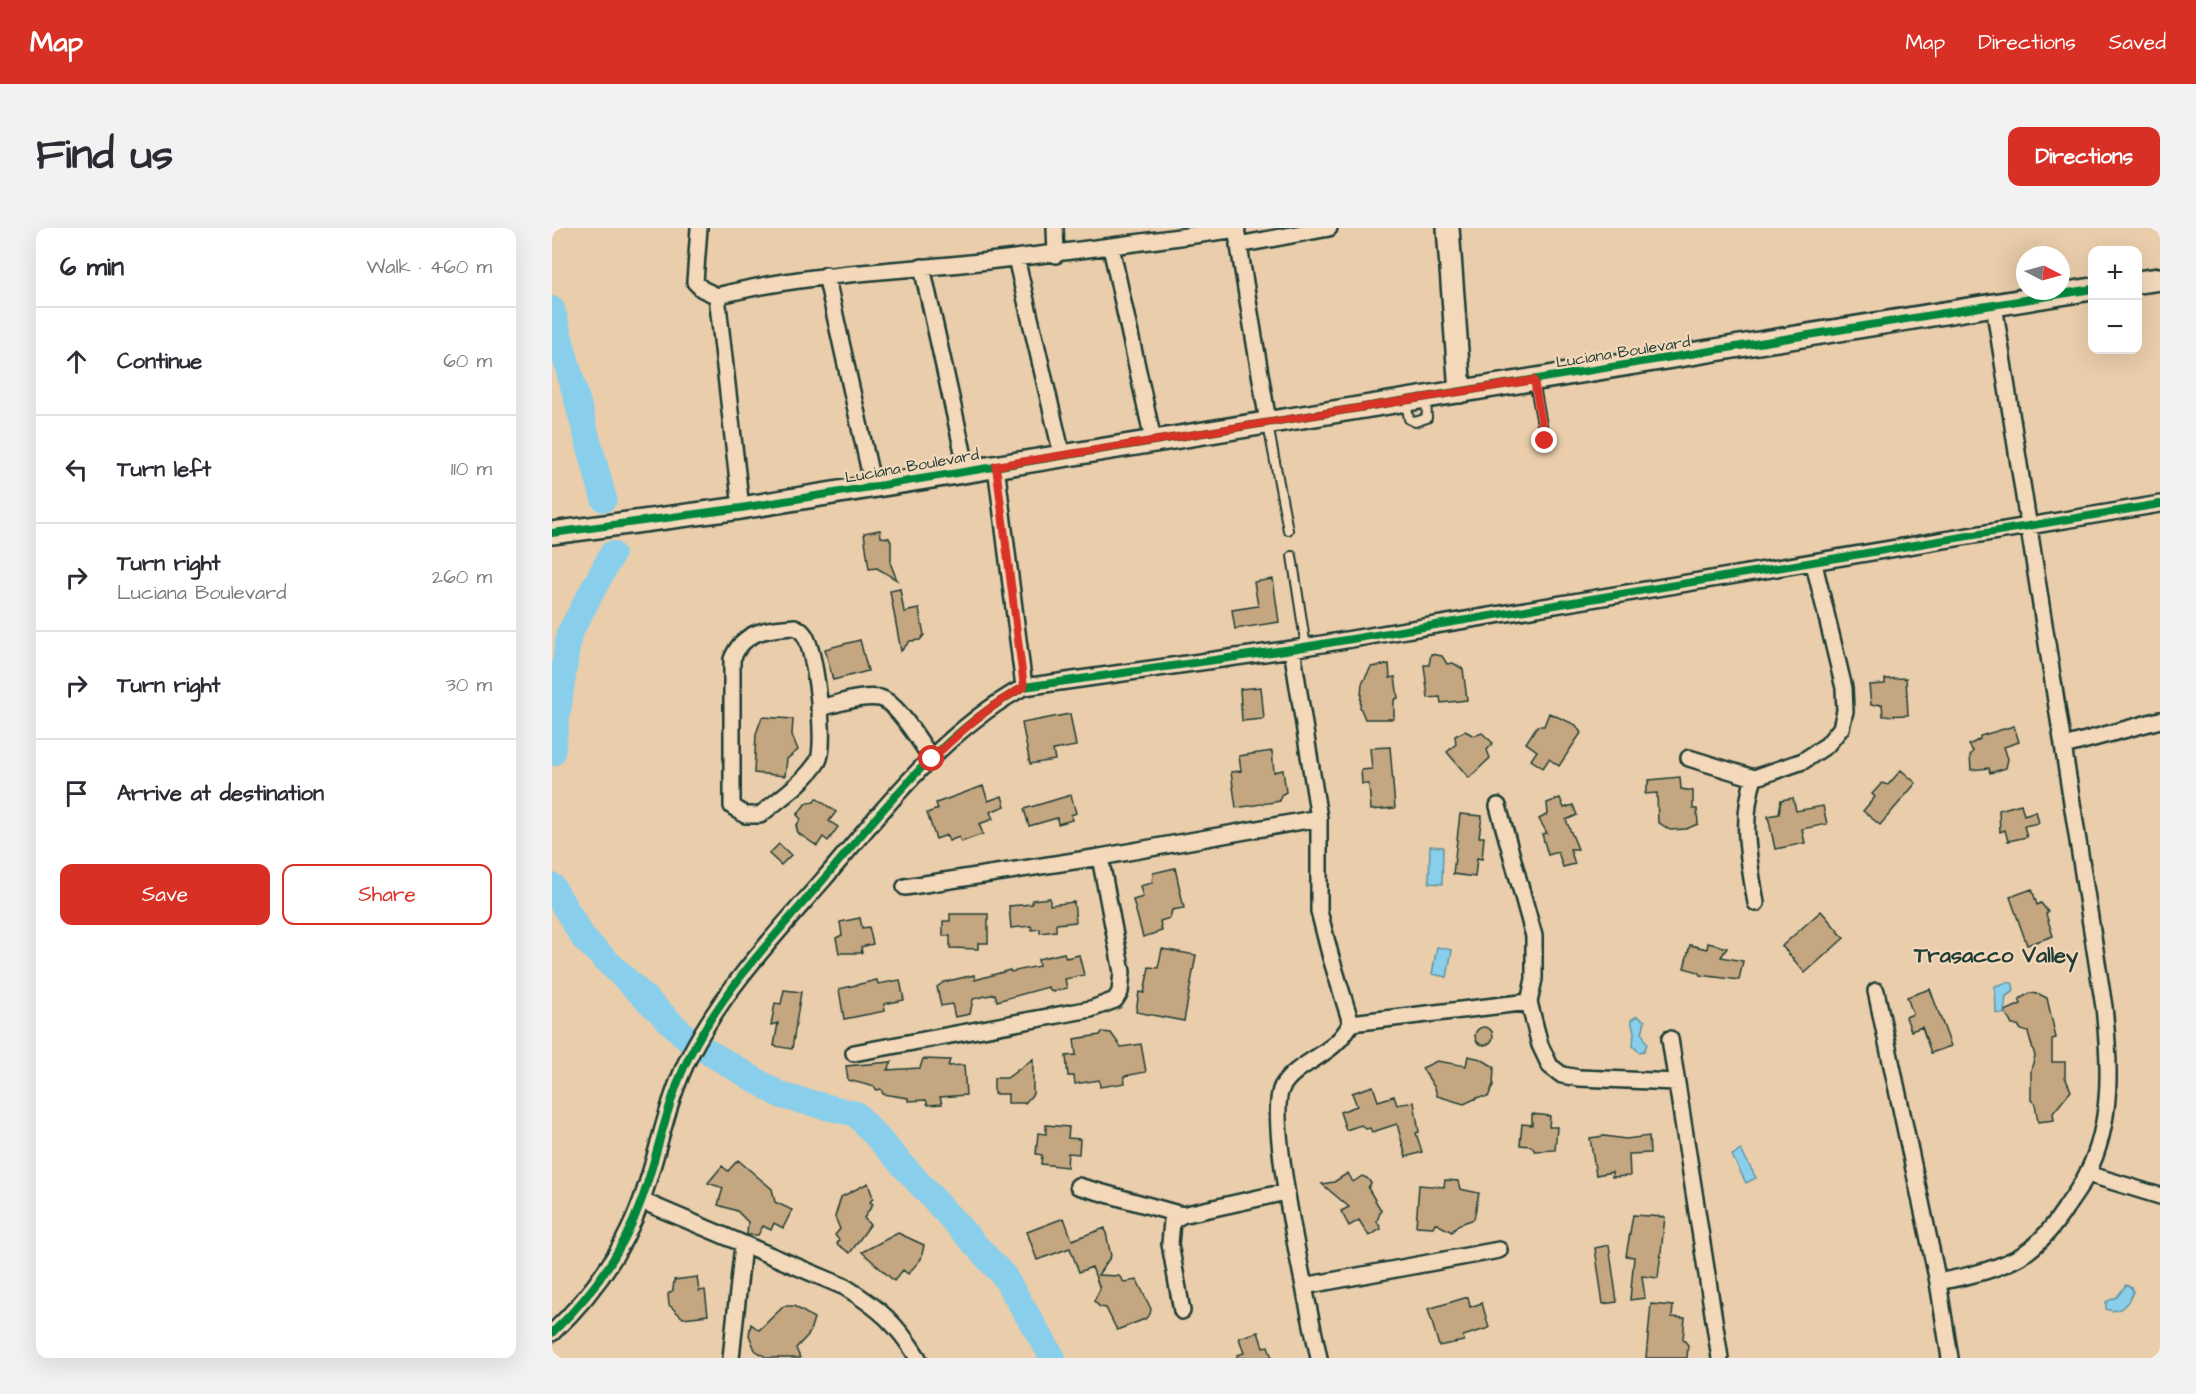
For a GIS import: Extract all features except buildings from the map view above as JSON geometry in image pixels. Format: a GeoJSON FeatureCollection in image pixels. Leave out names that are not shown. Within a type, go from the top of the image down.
{"type":"FeatureCollection","features":[{"type":"Feature","properties":{"kind":"street"},"geometry":{"type":"LineString","coordinates":[[699,228],[695,282],[702,289],[717,296],[754,286],[826,275],[1056,255],[1236,228],[1268,422]]}},
{"type":"Feature","properties":{"kind":"street"},"geometry":{"type":"LineString","coordinates":[[1055,228],[1056,255]]}},
{"type":"Feature","properties":{"kind":"street"},"geometry":{"type":"LineString","coordinates":[[1238,245],[1329,228]]}},
{"type":"Feature","properties":{"kind":"street"},"geometry":{"type":"LineString","coordinates":[[1448,228],[1461,392]]}},
{"type":"Feature","properties":{"kind":"street"},"geometry":{"type":"LineString","coordinates":[[1111,247],[1153,440]]}},
{"type":"Feature","properties":{"kind":"street"},"geometry":{"type":"LineString","coordinates":[[1016,258],[1062,455]]}},
{"type":"Feature","properties":{"kind":"street"},"geometry":{"type":"LineString","coordinates":[[922,267],[968,470]]}},
{"type":"Feature","properties":{"kind":"street"},"geometry":{"type":"LineString","coordinates":[[826,275],[873,486]]}},
{"type":"Feature","properties":{"kind":"street"},"geometry":{"type":"LineString","coordinates":[[2142,281],[2160,279]]}},
{"type":"Feature","properties":{"kind":"street","name":"Luciana Boulevard"},"geometry":{"type":"LineString","coordinates":[[552,533],[741,508],[2088,291]]}},
{"type":"Feature","properties":{"kind":"street"},"geometry":{"type":"LineString","coordinates":[[717,296],[741,508]]}},
{"type":"Feature","properties":{"kind":"street"},"geometry":{"type":"LineString","coordinates":[[1938,1282],[1991,1269],[2022,1254],[2056,1222],[2088,1174],[2104,1116],[2109,1061],[2104,1007],[1994,305]]}},
{"type":"Feature","properties":{"kind":"street"},"geometry":{"type":"LineString","coordinates":[[996,466],[1024,687]]}},
{"type":"Feature","properties":{"kind":"street"},"geometry":{"type":"LineString","coordinates":[[552,1333],[577,1309],[606,1271],[642,1201],[675,1089],[691,1053],[704,1030],[759,954],[865,830],[932,759],[971,721],[997,702],[1024,687],[1299,648],[1814,564],[2160,504]]}},
{"type":"Feature","properties":{"kind":"street"},"geometry":{"type":"LineString","coordinates":[[1689,758],[1754,778],[1803,760],[1827,745],[1841,728],[1845,711],[1844,688],[1814,564]]}},
{"type":"Feature","properties":{"kind":"street"},"geometry":{"type":"LineString","coordinates":[[795,627],[804,633],[809,647],[819,708],[822,752],[812,769],[760,815],[737,812],[732,806],[730,738],[732,658],[742,640],[775,628],[795,627]]}},
{"type":"Feature","properties":{"kind":"street"},"geometry":{"type":"LineString","coordinates":[[1299,648],[1319,818],[1319,910],[1330,958],[1352,1023]]}},
{"type":"Feature","properties":{"kind":"street"},"geometry":{"type":"LineString","coordinates":[[819,708],[867,698],[882,698],[894,705],[932,759]]}},
{"type":"Feature","properties":{"kind":"street"},"geometry":{"type":"LineString","coordinates":[[2064,746],[2160,720]]}},
{"type":"Feature","properties":{"kind":"street"},"geometry":{"type":"LineString","coordinates":[[1754,778],[1748,796],[1745,821],[1756,903]]}},
{"type":"Feature","properties":{"kind":"street"},"geometry":{"type":"LineString","coordinates":[[1498,806],[1534,936],[1535,969],[1529,1002],[1540,1045],[1556,1072],[1579,1078],[1676,1082]]}},
{"type":"Feature","properties":{"kind":"street"},"geometry":{"type":"LineString","coordinates":[[905,887],[1100,857],[1319,818]]}},
{"type":"Feature","properties":{"kind":"street"},"geometry":{"type":"LineString","coordinates":[[854,1053],[1091,1009],[1115,1000],[1120,992],[1122,972],[1100,857]]}},
{"type":"Feature","properties":{"kind":"street"},"geometry":{"type":"LineString","coordinates":[[1876,991],[1938,1282],[1950,1358]]}},
{"type":"Feature","properties":{"kind":"street"},"geometry":{"type":"LineString","coordinates":[[1352,1023],[1529,1002]]}},
{"type":"Feature","properties":{"kind":"street"},"geometry":{"type":"LineString","coordinates":[[1319,1358],[1287,1192],[1278,1118],[1280,1090],[1297,1072],[1340,1042],[1352,1023]]}},
{"type":"Feature","properties":{"kind":"street"},"geometry":{"type":"LineString","coordinates":[[1670,1039],[1705,1249],[1720,1358]]}},
{"type":"Feature","properties":{"kind":"street"},"geometry":{"type":"LineString","coordinates":[[2088,1174],[2160,1196]]}},
{"type":"Feature","properties":{"kind":"street"},"geometry":{"type":"LineString","coordinates":[[1078,1186],[1182,1215]]}},
{"type":"Feature","properties":{"kind":"street"},"geometry":{"type":"LineString","coordinates":[[1182,1311],[1169,1230],[1172,1221],[1182,1215],[1287,1192]]}},
{"type":"Feature","properties":{"kind":"street"},"geometry":{"type":"LineString","coordinates":[[642,1201],[845,1287],[876,1307],[900,1330],[917,1358]]}},
{"type":"Feature","properties":{"kind":"street"},"geometry":{"type":"LineString","coordinates":[[731,1358],[743,1245]]}},
{"type":"Feature","properties":{"kind":"street"},"geometry":{"type":"LineString","coordinates":[[1304,1286],[1499,1250]]}},
{"type":"Feature","properties":{"kind":"lane"},"geometry":{"type":"LineString","coordinates":[[1534,380],[1545,441]]}},
{"type":"Feature","properties":{"kind":"lane"},"geometry":{"type":"LineString","coordinates":[[1268,422],[1288,530]]}},
{"type":"Feature","properties":{"kind":"lane"},"geometry":{"type":"LineString","coordinates":[[1292,556],[1299,648]]}},
{"type":"Feature","properties":{"kind":"water"},"geometry":{"type":"Polygon","coordinates":[[[1430,846],[1443,847],[1442,884],[1429,883],[1430,846]]]}},
{"type":"Feature","properties":{"kind":"water"},"geometry":{"type":"Polygon","coordinates":[[[1437,947],[1452,950],[1447,977],[1432,974],[1437,947]]]}},
{"type":"Feature","properties":{"kind":"water"},"geometry":{"type":"Polygon","coordinates":[[[2009,982],[2013,984],[2014,991],[2006,996],[2004,1014],[1996,1013],[1995,986],[2009,982]]]}},
{"type":"Feature","properties":{"kind":"water"},"geometry":{"type":"Polygon","coordinates":[[[1637,1016],[1645,1021],[1642,1033],[1647,1044],[1644,1051],[1639,1052],[1633,1046],[1634,1032],[1631,1020],[1637,1016]]]}},
{"type":"Feature","properties":{"kind":"water"},"geometry":{"type":"Polygon","coordinates":[[[1741,1150],[1756,1178],[1746,1183],[1732,1155],[1741,1150]]]}},
{"type":"Feature","properties":{"kind":"water"},"geometry":{"type":"Polygon","coordinates":[[[2126,1285],[2132,1288],[2133,1292],[2126,1304],[2115,1311],[2106,1309],[2106,1302],[2117,1297],[2126,1285]]]}},
{"type":"Feature","properties":{"kind":"waterway"},"geometry":{"type":"LineString","coordinates":[[552,309],[604,499]]}},
{"type":"Feature","properties":{"kind":"waterway"},"geometry":{"type":"LineString","coordinates":[[552,753],[569,634],[612,554]]}},
{"type":"Feature","properties":{"kind":"waterway"},"geometry":{"type":"LineString","coordinates":[[552,886],[584,939],[690,1041],[782,1096],[856,1114],[1004,1276],[1053,1358]]}},
{"type":"Feature","properties":{"kind":"cycle path"},"geometry":{"type":"LineString","coordinates":[[552,533],[741,508],[2088,290]]}},
{"type":"Feature","properties":{"kind":"cycle path"},"geometry":{"type":"LineString","coordinates":[[552,1333],[593,1288],[626,1236],[642,1199],[669,1107],[683,1071],[704,1029],[735,984],[915,774],[967,726],[1024,687],[1292,649],[2160,504]]}},
{"type":"Feature","properties":{"kind":"district","name":"Trasacco Valley"},"geometry":{"type":"Point","coordinates":[1996,955]}},
{"type":"Feature","properties":{"kind":"route"},"geometry":{"type":"LineString","coordinates":[[932,759],[971,721],[997,702],[1024,687],[999,508],[996,466],[1534,380],[1545,441]]}}]}
